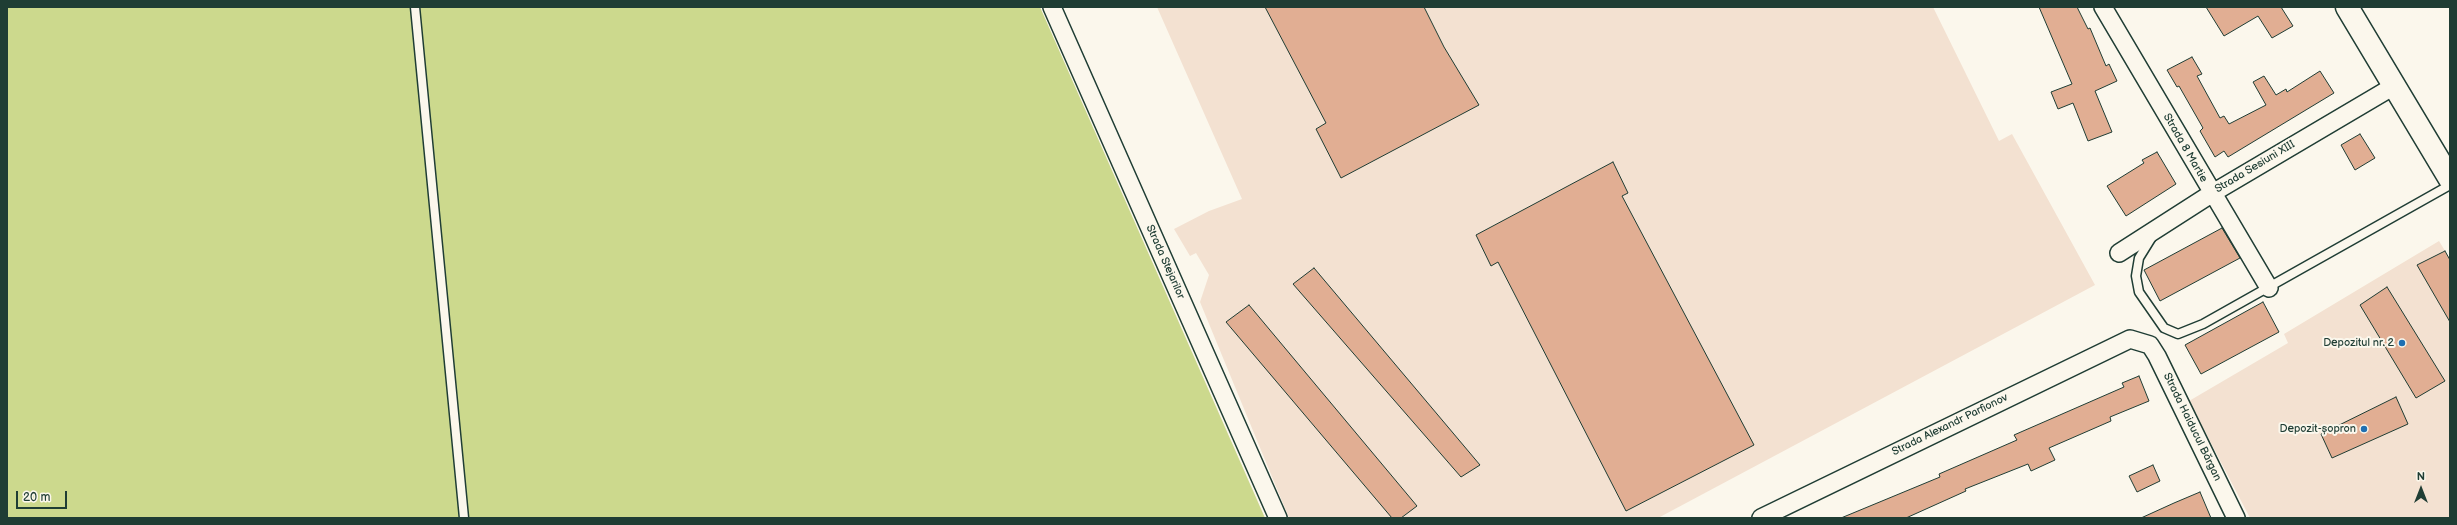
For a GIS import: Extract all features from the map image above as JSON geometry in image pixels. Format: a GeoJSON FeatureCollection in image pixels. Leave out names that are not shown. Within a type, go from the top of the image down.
{"type":"FeatureCollection","features":[{"type":"Feature","properties":{"kind":"main road"},"geometry":{"type":"LineString","coordinates":[[2347,7],[2450,179]]}},
{"type":"Feature","properties":{"kind":"street","name":"Strada Stejarilor"},"geometry":{"type":"LineString","coordinates":[[1052,7],[1278,518]]}},
{"type":"Feature","properties":{"kind":"street","name":"Strada 8 Martie"},"geometry":{"type":"LineString","coordinates":[[2103,7],[2211,194],[2269,288]]}},
{"type":"Feature","properties":{"kind":"street","name":"Strada Sesiuni XIII"},"geometry":{"type":"LineString","coordinates":[[2119,253],[2211,194],[2394,86]]}},
{"type":"Feature","properties":{"kind":"street","name":"Strada Alexandr Parfionov"},"geometry":{"type":"LineString","coordinates":[[1761,518],[2118,343],[2130,339],[2141,342]]}},
{"type":"Feature","properties":{"kind":"street","name":"Strada Haiducul Bărgan"},"geometry":{"type":"LineString","coordinates":[[2141,342],[2150,345],[2157,356],[2236,518]]}},
{"type":"Feature","properties":{"kind":"lane"},"geometry":{"type":"LineString","coordinates":[[416,7],[464,518]]}},
{"type":"Feature","properties":{"kind":"lane"},"geometry":{"type":"LineString","coordinates":[[2159,227],[2139,258],[2136,276],[2139,292],[2164,328],[2178,334],[2190,330],[2269,288],[2450,185]]}},
{"type":"Feature","properties":{"kind":"shaded area"},"geometry":{"type":"Polygon","coordinates":[[[1157,7],[1933,7],[1999,141],[2012,134],[2095,285],[1658,518],[1289,518],[1200,302],[1209,275],[1196,253],[1190,256],[1174,229],[1209,211],[1242,199],[1157,7]]]}},
{"type":"Feature","properties":{"kind":"shaded area"},"geometry":{"type":"Polygon","coordinates":[[[2439,241],[2450,259],[2450,518],[2250,518],[2189,401],[2288,343],[2284,334],[2439,241]]]}},
{"type":"Feature","properties":{"kind":"green space"},"geometry":{"type":"Polygon","coordinates":[[[7,7],[1040,7],[1265,518],[7,518],[7,7]]]}},
{"type":"Feature","properties":{"kind":"building"},"geometry":{"type":"Polygon","coordinates":[[[1265,7],[1424,7],[1444,47],[1479,105],[1341,178],[1316,129],[1326,123],[1265,7]]]}},
{"type":"Feature","properties":{"kind":"building"},"geometry":{"type":"Polygon","coordinates":[[[2039,7],[2077,7],[2088,29],[2090,28],[2106,66],[2109,64],[2117,81],[2095,91],[2112,132],[2088,141],[2073,103],[2058,109],[2051,92],[2072,84],[2039,7]]]}},
{"type":"Feature","properties":{"kind":"building"},"geometry":{"type":"Polygon","coordinates":[[[2206,7],[2281,7],[2293,26],[2272,38],[2258,16],[2224,36],[2206,7]]]}},
{"type":"Feature","properties":{"kind":"building"},"geometry":{"type":"Polygon","coordinates":[[[2192,57],[2202,74],[2197,76],[2220,118],[2224,116],[2229,124],[2266,105],[2253,82],[2264,76],[2276,95],[2286,89],[2287,92],[2320,71],[2334,93],[2228,157],[2224,151],[2215,157],[2200,131],[2203,128],[2179,86],[2177,87],[2167,70],[2192,57]]]}},
{"type":"Feature","properties":{"kind":"building"},"geometry":{"type":"Polygon","coordinates":[[[2360,134],[2375,158],[2355,170],[2341,145],[2360,134]]]}},
{"type":"Feature","properties":{"kind":"building"},"geometry":{"type":"Polygon","coordinates":[[[2157,152],[2176,184],[2126,216],[2107,186],[2144,163],[2142,160],[2157,152]]]}},
{"type":"Feature","properties":{"kind":"building"},"geometry":{"type":"Polygon","coordinates":[[[1613,162],[1628,193],[1622,196],[1754,445],[1626,511],[1498,262],[1491,266],[1476,235],[1613,162]]]}},
{"type":"Feature","properties":{"kind":"building"},"geometry":{"type":"Polygon","coordinates":[[[2222,228],[2240,258],[2160,301],[2144,270],[2222,228]]]}},
{"type":"Feature","properties":{"kind":"building"},"geometry":{"type":"Polygon","coordinates":[[[2445,251],[2450,260],[2450,322],[2417,265],[2445,251]]]}},
{"type":"Feature","properties":{"kind":"building"},"geometry":{"type":"Polygon","coordinates":[[[1314,268],[1480,465],[1461,477],[1293,284],[1314,268]]]}},
{"type":"Feature","properties":{"kind":"building","name":"Depozitul nr. 2"},"geometry":{"type":"Polygon","coordinates":[[[2387,287],[2445,381],[2416,398],[2360,305],[2387,287]]]}},
{"type":"Feature","properties":{"kind":"building"},"geometry":{"type":"Polygon","coordinates":[[[2263,302],[2279,332],[2201,374],[2185,345],[2263,302]]]}},
{"type":"Feature","properties":{"kind":"building"},"geometry":{"type":"Polygon","coordinates":[[[1249,305],[1417,506],[1401,518],[1392,518],[1226,322],[1249,305]]]}},
{"type":"Feature","properties":{"kind":"building"},"geometry":{"type":"Polygon","coordinates":[[[2139,376],[2149,401],[2110,417],[2111,421],[2049,448],[2055,460],[2031,471],[2028,464],[1965,489],[1966,491],[1906,518],[1841,518],[1940,477],[1939,474],[2017,440],[2014,435],[2124,387],[2122,383],[2139,376]]]}},
{"type":"Feature","properties":{"kind":"building","name":"Depozit-șopron"},"geometry":{"type":"Polygon","coordinates":[[[2396,397],[2408,424],[2332,458],[2321,434],[2396,397]]]}},
{"type":"Feature","properties":{"kind":"building"},"geometry":{"type":"Polygon","coordinates":[[[2153,465],[2160,481],[2137,492],[2129,476],[2153,465]]]}},
{"type":"Feature","properties":{"kind":"building"},"geometry":{"type":"Polygon","coordinates":[[[2200,492],[2211,518],[2141,518],[2174,503],[2200,492]]]}},
{"type":"Feature","properties":{"kind":"place","name":"Depozitul nr. 2"},"geometry":{"type":"Point","coordinates":[2402,343]}},
{"type":"Feature","properties":{"kind":"place","name":"Depozit-șopron"},"geometry":{"type":"Point","coordinates":[2364,429]}}]}
